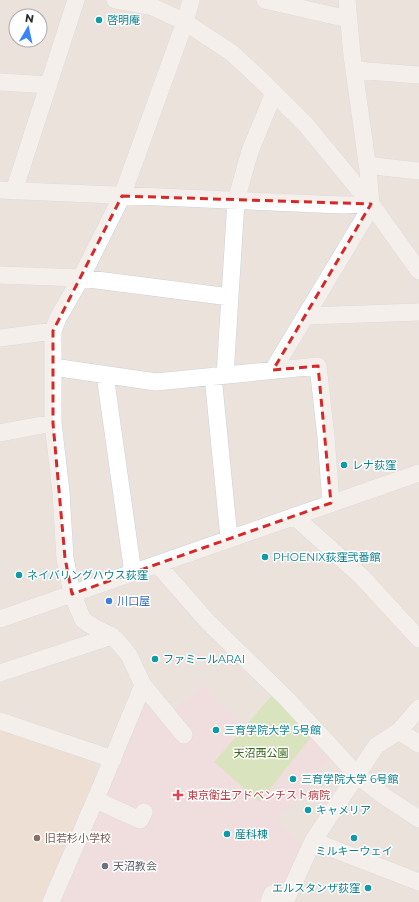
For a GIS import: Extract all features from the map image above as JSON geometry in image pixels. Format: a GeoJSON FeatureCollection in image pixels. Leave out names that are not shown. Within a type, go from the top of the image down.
{"type":"FeatureCollection","features":[{"type":"Feature","properties":{"kind":"street"},"geometry":{"type":"LineString","coordinates":[[76,0],[49,85],[7,191],[342,205],[371,204]]}},
{"type":"Feature","properties":{"kind":"street"},"geometry":{"type":"LineString","coordinates":[[115,0],[153,7],[186,22],[232,53],[306,125],[371,204],[419,271]]}},
{"type":"Feature","properties":{"kind":"street"},"geometry":{"type":"LineString","coordinates":[[184,735],[143,684],[129,655],[112,636],[95,628],[83,620],[72,594],[65,558],[61,492],[53,423],[53,331],[122,196],[186,22],[191,0]]}},
{"type":"Feature","properties":{"kind":"street"},"geometry":{"type":"LineString","coordinates":[[265,0],[348,19]]}},
{"type":"Feature","properties":{"kind":"street"},"geometry":{"type":"LineString","coordinates":[[273,370],[365,217],[371,204],[368,170],[348,19],[347,0]]}},
{"type":"Feature","properties":{"kind":"street"},"geometry":{"type":"LineString","coordinates":[[355,70],[419,75]]}},
{"type":"Feature","properties":{"kind":"street"},"geometry":{"type":"LineString","coordinates":[[0,82],[49,85]]}},
{"type":"Feature","properties":{"kind":"street"},"geometry":{"type":"LineString","coordinates":[[229,538],[219,376],[230,297],[236,200],[250,151],[274,93]]}},
{"type":"Feature","properties":{"kind":"street"},"geometry":{"type":"LineString","coordinates":[[368,170],[374,166],[419,171]]}},
{"type":"Feature","properties":{"kind":"street"},"geometry":{"type":"LineString","coordinates":[[0,275],[81,278],[230,297]]}},
{"type":"Feature","properties":{"kind":"street"},"geometry":{"type":"LineString","coordinates":[[306,316],[419,312]]}},
{"type":"Feature","properties":{"kind":"street"},"geometry":{"type":"LineString","coordinates":[[0,338],[53,331]]}},
{"type":"Feature","properties":{"kind":"street"},"geometry":{"type":"LineString","coordinates":[[54,367],[156,382],[318,366],[326,437],[331,503]]}},
{"type":"Feature","properties":{"kind":"street"},"geometry":{"type":"LineString","coordinates":[[105,374],[133,573]]}},
{"type":"Feature","properties":{"kind":"street"},"geometry":{"type":"LineString","coordinates":[[0,433],[53,423]]}},
{"type":"Feature","properties":{"kind":"street"},"geometry":{"type":"LineString","coordinates":[[0,619],[419,473]]}},
{"type":"Feature","properties":{"kind":"street"},"geometry":{"type":"LineString","coordinates":[[294,516],[362,577],[419,638]]}},
{"type":"Feature","properties":{"kind":"street"},"geometry":{"type":"LineString","coordinates":[[158,565],[208,622],[287,699],[357,775],[384,796],[419,818]]}},
{"type":"Feature","properties":{"kind":"street"},"geometry":{"type":"LineString","coordinates":[[0,673],[112,636]]}},
{"type":"Feature","properties":{"kind":"street"},"geometry":{"type":"LineString","coordinates":[[51,902],[96,800],[143,684]]}},
{"type":"Feature","properties":{"kind":"street"},"geometry":{"type":"LineString","coordinates":[[280,902],[313,840],[376,746],[399,731],[419,708]]}},
{"type":"Feature","properties":{"kind":"street"},"geometry":{"type":"LineString","coordinates":[[0,721],[113,759]]}},
{"type":"Feature","properties":{"kind":"street"},"geometry":{"type":"LineString","coordinates":[[399,731],[419,744]]}},
{"type":"Feature","properties":{"kind":"street"},"geometry":{"type":"LineString","coordinates":[[96,800],[140,820],[144,812]]}},
{"type":"Feature","properties":{"kind":"street"},"geometry":{"type":"LineString","coordinates":[[313,840],[419,882]]}},
{"type":"Feature","properties":{"kind":"highlighted area"},"geometry":{"type":"Polygon","coordinates":[[[122,196],[371,204],[273,370],[318,366],[331,503],[72,594],[65,558],[53,423],[53,331],[122,196]]]}},
{"type":"Feature","properties":{"kind":"shaded area","name":"東京衛生アドベンチスト病院"},"geometry":{"type":"Polygon","coordinates":[[[202,683],[244,726],[214,762],[260,802],[314,733],[335,754],[298,800],[296,798],[278,820],[305,846],[280,902],[58,902],[143,699],[171,713],[187,697],[189,698],[202,683]]]}},
{"type":"Feature","properties":{"kind":"shaded area","name":"旧若杉小学校"},"geometry":{"type":"Polygon","coordinates":[[[0,729],[95,762],[101,775],[45,902],[0,902],[0,729]]]}},
{"type":"Feature","properties":{"kind":"green space","name":"天沼西公園"},"geometry":{"type":"Polygon","coordinates":[[[274,693],[314,733],[260,802],[214,762],[274,693]]]}},
{"type":"Feature","properties":{"kind":"place","name":"啓明庵"},"geometry":{"type":"Point","coordinates":[99,20]}},
{"type":"Feature","properties":{"kind":"place","name":"レナ荻窪"},"geometry":{"type":"Point","coordinates":[344,465]}},
{"type":"Feature","properties":{"kind":"place","name":"PHOENIX荻窪弐番館"},"geometry":{"type":"Point","coordinates":[265,557]}},
{"type":"Feature","properties":{"kind":"place","name":"ネイバリングハウス荻窪"},"geometry":{"type":"Point","coordinates":[19,575]}},
{"type":"Feature","properties":{"kind":"place","name":"川口屋"},"geometry":{"type":"Point","coordinates":[109,601]}},
{"type":"Feature","properties":{"kind":"place","name":"ファミールARAI"},"geometry":{"type":"Point","coordinates":[155,659]}},
{"type":"Feature","properties":{"kind":"place","name":"三育学院大学 5号館"},"geometry":{"type":"Point","coordinates":[216,730]}},
{"type":"Feature","properties":{"kind":"place","name":"三育学院大学 6号館"},"geometry":{"type":"Point","coordinates":[293,779]}},
{"type":"Feature","properties":{"kind":"place","name":"東京衛生アドベンチスト病院"},"geometry":{"type":"Point","coordinates":[178,795]}},
{"type":"Feature","properties":{"kind":"place","name":"キャメリア"},"geometry":{"type":"Point","coordinates":[308,810]}},
{"type":"Feature","properties":{"kind":"place","name":"産科棟"},"geometry":{"type":"Point","coordinates":[227,834]}},
{"type":"Feature","properties":{"kind":"place","name":"旧若杉小学校"},"geometry":{"type":"Point","coordinates":[37,838]}},
{"type":"Feature","properties":{"kind":"place","name":"ミルキーウェイ"},"geometry":{"type":"Point","coordinates":[354,838]}},
{"type":"Feature","properties":{"kind":"place","name":"天沼教会"},"geometry":{"type":"Point","coordinates":[105,866]}},
{"type":"Feature","properties":{"kind":"place","name":"エルスタンザ荻窪"},"geometry":{"type":"Point","coordinates":[368,888]}}]}
